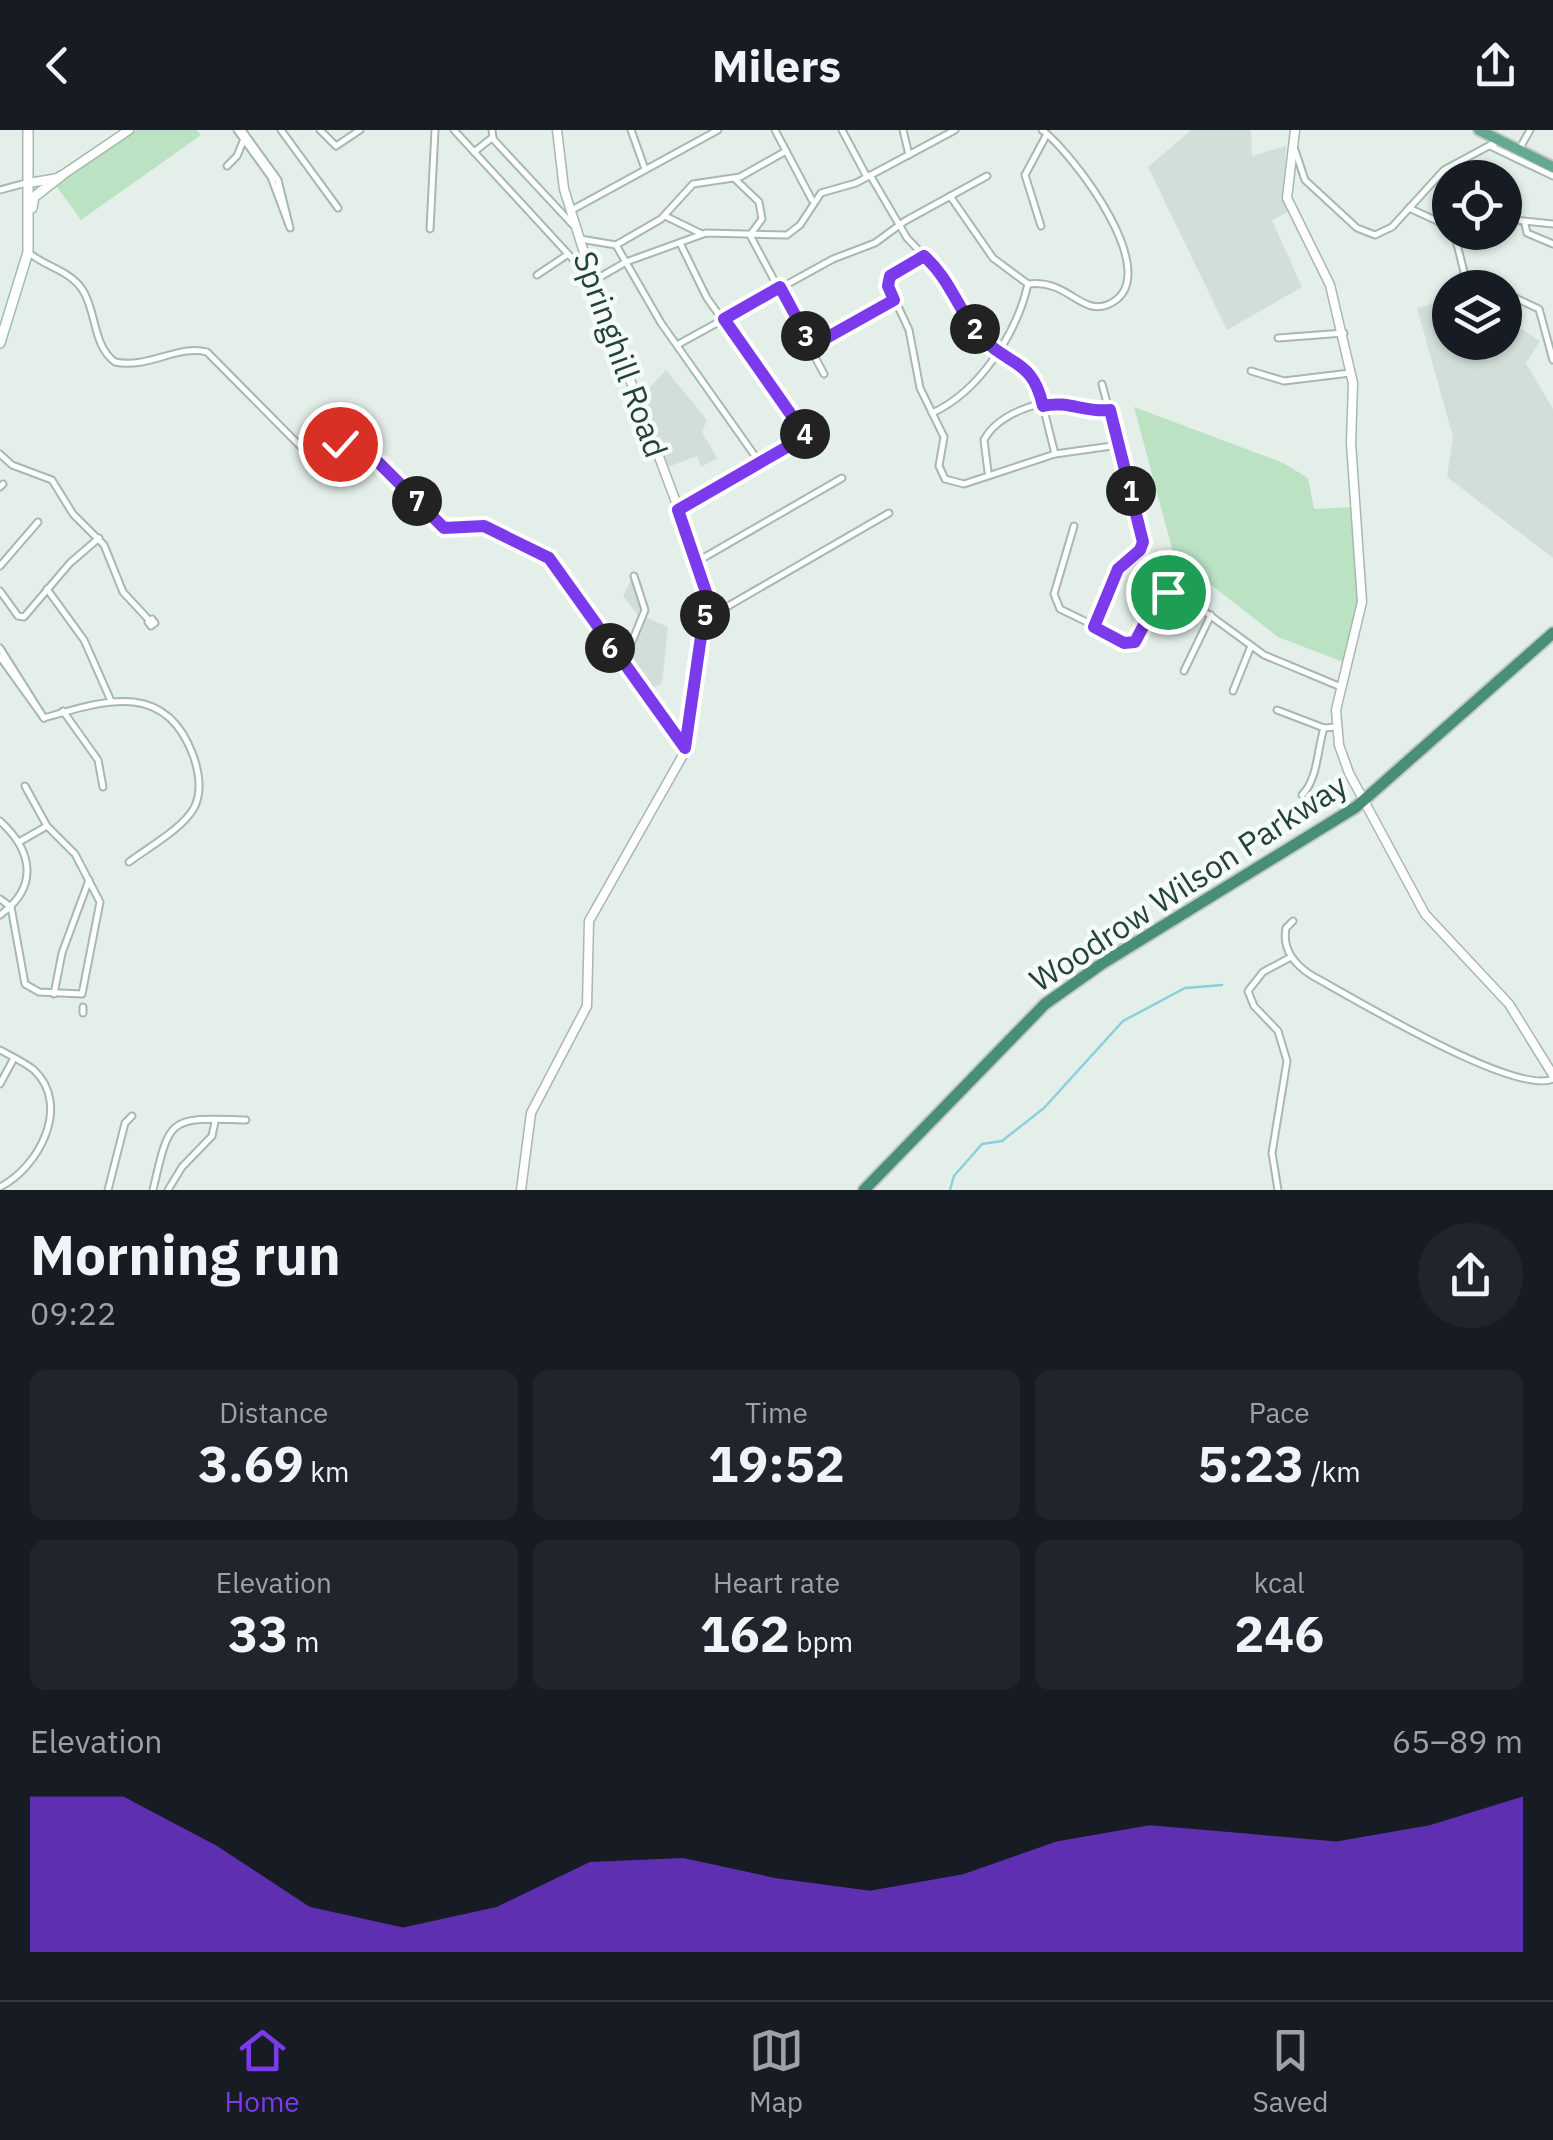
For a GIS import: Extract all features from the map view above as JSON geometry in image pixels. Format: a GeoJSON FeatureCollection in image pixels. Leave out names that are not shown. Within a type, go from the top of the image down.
{"type":"FeatureCollection","features":[{"type":"Feature","properties":{"kind":"highway","name":"Woodrow Wilson Parkway"},"geometry":{"type":"LineString","coordinates":[[864,1190],[1012,1035],[1060,992],[1365,800],[1553,633]]}},
{"type":"Feature","properties":{"kind":"main road"},"geometry":{"type":"LineString","coordinates":[[0,344],[28,252],[28,130]]}},
{"type":"Feature","properties":{"kind":"main road"},"geometry":{"type":"LineString","coordinates":[[1479,130],[1494,143],[1553,167]]}},
{"type":"Feature","properties":{"kind":"main road"},"geometry":{"type":"LineString","coordinates":[[28,230],[34,197],[62,176]]}},
{"type":"Feature","properties":{"kind":"street"},"geometry":{"type":"LineString","coordinates":[[0,190],[62,176],[128,130]]}},
{"type":"Feature","properties":{"kind":"street"},"geometry":{"type":"LineString","coordinates":[[240,130],[244,139],[275,185],[290,228],[280,186],[244,139]]}},
{"type":"Feature","properties":{"kind":"street"},"geometry":{"type":"LineString","coordinates":[[281,130],[338,208]]}},
{"type":"Feature","properties":{"kind":"street"},"geometry":{"type":"LineString","coordinates":[[320,130],[332,146],[360,130]]}},
{"type":"Feature","properties":{"kind":"street"},"geometry":{"type":"LineString","coordinates":[[430,229],[435,130]]}},
{"type":"Feature","properties":{"kind":"street"},"geometry":{"type":"LineString","coordinates":[[454,130],[593,282],[626,262],[702,234],[774,238],[791,233],[802,222],[812,200],[826,191],[869,176],[955,130]]}},
{"type":"Feature","properties":{"kind":"street","name":"Springhill Road"},"geometry":{"type":"LineString","coordinates":[[521,1190],[532,1113],[588,1003],[589,921],[673,779],[685,748],[706,587],[593,282],[570,211],[557,130]]}},
{"type":"Feature","properties":{"kind":"street"},"geometry":{"type":"LineString","coordinates":[[631,130],[645,170]]}},
{"type":"Feature","properties":{"kind":"street"},"geometry":{"type":"LineString","coordinates":[[570,211],[718,130]]}},
{"type":"Feature","properties":{"kind":"street"},"geometry":{"type":"LineString","coordinates":[[774,130],[812,200]]}},
{"type":"Feature","properties":{"kind":"street"},"geometry":{"type":"LineString","coordinates":[[842,130],[899,225],[945,277],[976,331],[996,351],[1034,376],[1055,454]]}},
{"type":"Feature","properties":{"kind":"street"},"geometry":{"type":"LineString","coordinates":[[903,130],[909,155]]}},
{"type":"Feature","properties":{"kind":"street"},"geometry":{"type":"LineString","coordinates":[[1294,921],[1284,936],[1291,958],[1322,981],[1437,1044],[1531,1082],[1553,1077],[1510,1004],[1438,931],[1342,755],[1336,727],[1341,687],[1362,597],[1350,443],[1352,373],[1330,285],[1288,202],[1295,130]]}},
{"type":"Feature","properties":{"kind":"street"},"geometry":{"type":"LineString","coordinates":[[1519,151],[1530,130]]}},
{"type":"Feature","properties":{"kind":"street"},"geometry":{"type":"LineString","coordinates":[[950,196],[994,260],[1028,284],[1053,283],[1081,302],[1100,307],[1120,296],[1127,281],[1128,258],[1122,238],[1060,144],[1044,132],[1024,178],[1041,226]]}},
{"type":"Feature","properties":{"kind":"street"},"geometry":{"type":"LineString","coordinates":[[474,152],[492,133],[578,234],[616,245],[676,345],[760,463]]}},
{"type":"Feature","properties":{"kind":"street"},"geometry":{"type":"LineString","coordinates":[[227,166],[244,139]]}},
{"type":"Feature","properties":{"kind":"street"},"geometry":{"type":"LineString","coordinates":[[1294,145],[1304,180],[1362,232],[1384,233],[1448,167],[1494,143],[1553,176]]}},
{"type":"Feature","properties":{"kind":"street"},"geometry":{"type":"LineString","coordinates":[[616,245],[665,216],[693,184],[735,179],[786,151]]}},
{"type":"Feature","properties":{"kind":"street"},"geometry":{"type":"LineString","coordinates":[[234,160],[260,164]]}},
{"type":"Feature","properties":{"kind":"street"},"geometry":{"type":"LineString","coordinates":[[676,345],[780,287],[875,243],[899,225],[987,176]]}},
{"type":"Feature","properties":{"kind":"street"},"geometry":{"type":"LineString","coordinates":[[735,179],[763,211],[760,223],[750,235]]}},
{"type":"Feature","properties":{"kind":"street"},"geometry":{"type":"LineString","coordinates":[[1409,208],[1432,220]]}},
{"type":"Feature","properties":{"kind":"street"},"geometry":{"type":"LineString","coordinates":[[665,216],[702,234]]}},
{"type":"Feature","properties":{"kind":"street"},"geometry":{"type":"LineString","coordinates":[[1522,223],[1553,224]]}},
{"type":"Feature","properties":{"kind":"street"},"geometry":{"type":"LineString","coordinates":[[1525,224],[1527,233],[1553,244]]}},
{"type":"Feature","properties":{"kind":"street"},"geometry":{"type":"LineString","coordinates":[[750,235],[824,374]]}},
{"type":"Feature","properties":{"kind":"street"},"geometry":{"type":"LineString","coordinates":[[678,510],[806,436],[705,294],[680,243]]}},
{"type":"Feature","properties":{"kind":"street"},"geometry":{"type":"LineString","coordinates":[[28,252],[80,286],[92,311],[102,349],[115,362],[158,361],[189,349],[207,352],[312,458],[341,443],[350,446],[379,463],[444,528],[484,526],[549,558],[622,666],[685,748]]}},
{"type":"Feature","properties":{"kind":"street"},"geometry":{"type":"LineString","coordinates":[[538,275],[567,255]]}},
{"type":"Feature","properties":{"kind":"street"},"geometry":{"type":"LineString","coordinates":[[924,256],[890,276],[888,286],[909,330],[918,385],[944,438],[939,464],[944,478],[960,484],[988,472],[1055,454],[1119,445]]}},
{"type":"Feature","properties":{"kind":"street"},"geometry":{"type":"LineString","coordinates":[[932,413],[966,391],[996,351],[1014,322],[1028,284]]}},
{"type":"Feature","properties":{"kind":"street"},"geometry":{"type":"LineString","coordinates":[[812,346],[894,300]]}},
{"type":"Feature","properties":{"kind":"street"},"geometry":{"type":"LineString","coordinates":[[1522,301],[1539,309],[1553,360]]}},
{"type":"Feature","properties":{"kind":"street"},"geometry":{"type":"LineString","coordinates":[[1278,338],[1344,333]]}},
{"type":"Feature","properties":{"kind":"street"},"geometry":{"type":"LineString","coordinates":[[1250,371],[1281,381],[1352,373]]}},
{"type":"Feature","properties":{"kind":"street"},"geometry":{"type":"LineString","coordinates":[[1094,627],[1118,569],[1140,550],[1143,542],[1102,384]]}},
{"type":"Feature","properties":{"kind":"street"},"geometry":{"type":"LineString","coordinates":[[988,472],[982,449],[992,428],[1007,415],[1063,402],[1093,411],[1110,410]]}},
{"type":"Feature","properties":{"kind":"street"},"geometry":{"type":"LineString","coordinates":[[0,454],[12,465],[49,478],[75,517],[99,538],[124,592],[149,620]]}},
{"type":"Feature","properties":{"kind":"street"},"geometry":{"type":"LineString","coordinates":[[698,561],[842,478]]}},
{"type":"Feature","properties":{"kind":"street"},"geometry":{"type":"LineString","coordinates":[[704,620],[889,513]]}},
{"type":"Feature","properties":{"kind":"street"},"geometry":{"type":"LineString","coordinates":[[0,566],[38,522]]}},
{"type":"Feature","properties":{"kind":"street"},"geometry":{"type":"LineString","coordinates":[[1074,526],[1054,597],[1059,608],[1124,643],[1135,642],[1157,600],[1172,591],[1183,593],[1270,659],[1341,687]]}},
{"type":"Feature","properties":{"kind":"street"},"geometry":{"type":"LineString","coordinates":[[0,590],[21,618],[99,538]]}},
{"type":"Feature","properties":{"kind":"street"},"geometry":{"type":"LineString","coordinates":[[622,666],[646,610],[634,576]]}},
{"type":"Feature","properties":{"kind":"street"},"geometry":{"type":"LineString","coordinates":[[47,589],[84,640],[111,701]]}},
{"type":"Feature","properties":{"kind":"street"},"geometry":{"type":"LineString","coordinates":[[1184,672],[1211,615]]}},
{"type":"Feature","properties":{"kind":"street"},"geometry":{"type":"LineString","coordinates":[[1233,690],[1252,646]]}},
{"type":"Feature","properties":{"kind":"street"},"geometry":{"type":"LineString","coordinates":[[0,648],[44,718]]}},
{"type":"Feature","properties":{"kind":"street"},"geometry":{"type":"LineString","coordinates":[[0,657],[44,718]]}},
{"type":"Feature","properties":{"kind":"street"},"geometry":{"type":"LineString","coordinates":[[44,718],[111,701],[156,706],[185,738],[199,782],[197,802],[188,817],[130,862]]}},
{"type":"Feature","properties":{"kind":"street"},"geometry":{"type":"LineString","coordinates":[[1277,710],[1324,728],[1336,727]]}},
{"type":"Feature","properties":{"kind":"street"},"geometry":{"type":"LineString","coordinates":[[64,711],[98,760],[103,787]]}},
{"type":"Feature","properties":{"kind":"street"},"geometry":{"type":"LineString","coordinates":[[1302,795],[1316,770],[1314,759],[1324,728]]}},
{"type":"Feature","properties":{"kind":"street"},"geometry":{"type":"LineString","coordinates":[[0,899],[11,906],[24,982],[36,992],[77,996],[86,989],[100,906],[75,854],[46,826],[25,786]]}},
{"type":"Feature","properties":{"kind":"street"},"geometry":{"type":"LineString","coordinates":[[0,821],[19,842],[29,876],[11,906],[0,915]]}},
{"type":"Feature","properties":{"kind":"street"},"geometry":{"type":"LineString","coordinates":[[19,842],[46,826]]}},
{"type":"Feature","properties":{"kind":"street"},"geometry":{"type":"LineString","coordinates":[[54,994],[62,953],[88,880]]}},
{"type":"Feature","properties":{"kind":"street"},"geometry":{"type":"LineString","coordinates":[[1278,1190],[1272,1154],[1287,1060],[1278,1031],[1254,1006],[1248,991],[1262,972],[1291,958]]}},
{"type":"Feature","properties":{"kind":"street"},"geometry":{"type":"LineString","coordinates":[[0,1050],[40,1079],[50,1101],[50,1115],[26,1170],[0,1187]]}},
{"type":"Feature","properties":{"kind":"street"},"geometry":{"type":"LineString","coordinates":[[0,1084],[14,1058]]}},
{"type":"Feature","properties":{"kind":"street"},"geometry":{"type":"LineString","coordinates":[[108,1190],[125,1123],[132,1116]]}},
{"type":"Feature","properties":{"kind":"street"},"geometry":{"type":"LineString","coordinates":[[153,1190],[158,1155],[174,1128],[195,1119],[246,1120]]}},
{"type":"Feature","properties":{"kind":"street"},"geometry":{"type":"LineString","coordinates":[[168,1190],[182,1167],[212,1136],[216,1122]]}},
{"type":"Feature","properties":{"kind":"shaded area"},"geometry":{"type":"Polygon","coordinates":[[[1191,130],[1251,130],[1252,156],[1286,146],[1283,195],[1288,212],[1272,220],[1302,287],[1227,330],[1148,167],[1191,130]]]}},
{"type":"Feature","properties":{"kind":"shaded area"},"geometry":{"type":"Polygon","coordinates":[[[1432,304],[1432,360],[1522,360],[1522,329],[1540,341],[1526,363],[1553,409],[1553,558],[1447,477],[1453,437],[1417,308],[1432,304]]]}},
{"type":"Feature","properties":{"kind":"shaded area"},"geometry":{"type":"Polygon","coordinates":[[[666,370],[707,420],[702,432],[717,458],[701,467],[697,456],[665,468],[639,399],[666,370]]]}},
{"type":"Feature","properties":{"kind":"shaded area"},"geometry":{"type":"Polygon","coordinates":[[[631,580],[641,606],[639,614],[668,627],[662,684],[644,691],[628,667],[644,623],[623,596],[631,580]]]}},
{"type":"Feature","properties":{"kind":"green space"},"geometry":{"type":"Polygon","coordinates":[[[136,130],[197,130],[201,135],[81,220],[55,184],[136,130]]]}},
{"type":"Feature","properties":{"kind":"green space"},"geometry":{"type":"Polygon","coordinates":[[[1134,407],[1283,463],[1308,478],[1314,509],[1353,507],[1360,597],[1346,663],[1278,637],[1174,556],[1134,407]]]}},
{"type":"Feature","properties":{"kind":"waterway"},"geometry":{"type":"LineString","coordinates":[[950,1190],[954,1176],[982,1144],[1002,1141],[1044,1108],[1123,1021],[1185,988],[1222,985]]}},
{"type":"Feature","properties":{"kind":"route"},"geometry":{"type":"LineString","coordinates":[[340,444],[379,463],[444,528],[484,526],[549,558],[622,666],[685,748],[707,595],[678,510],[806,436],[724,319],[780,287],[812,346],[894,300],[888,286],[890,276],[915,265],[924,256],[948,281],[980,335],[996,351],[1034,376],[1043,406],[1063,402],[1093,411],[1110,410],[1143,542],[1140,550],[1118,569],[1094,627],[1124,643],[1135,642],[1143,634],[1157,600],[1168,592]]}}]}
